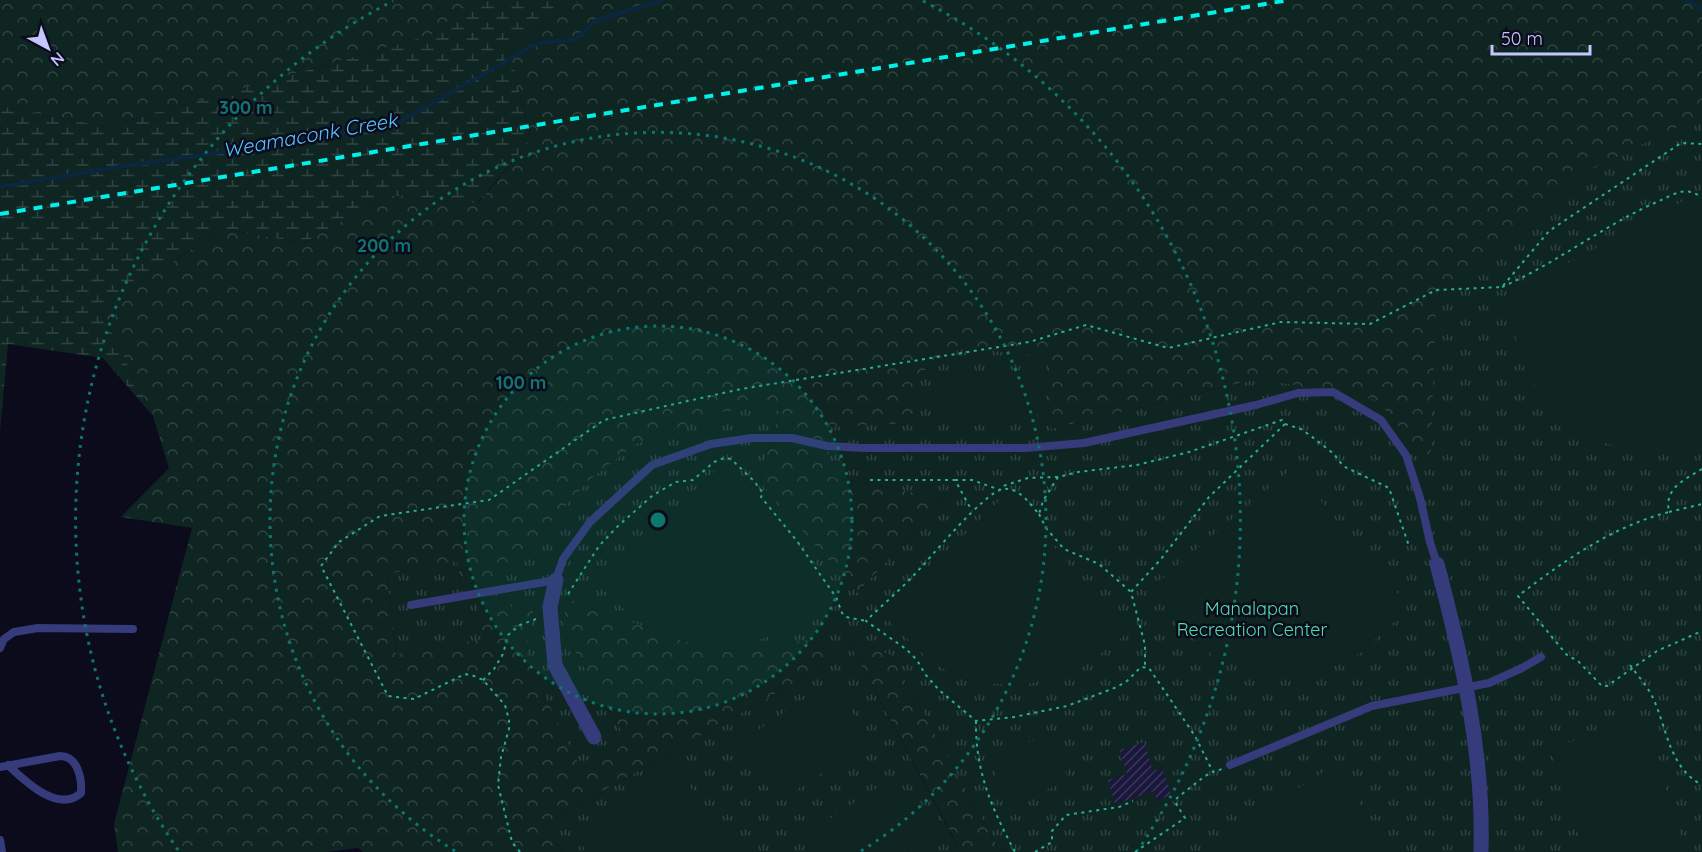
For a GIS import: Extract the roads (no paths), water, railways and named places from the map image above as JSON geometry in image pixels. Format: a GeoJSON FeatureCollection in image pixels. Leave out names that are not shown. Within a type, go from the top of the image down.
{"type":"FeatureCollection","features":[{"type":"Feature","properties":{"kind":"street"},"geometry":{"type":"LineString","coordinates":[[1437,564],[1466,687],[1480,795],[1481,852]]}},
{"type":"Feature","properties":{"kind":"street"},"geometry":{"type":"LineString","coordinates":[[556,580],[550,607],[555,665],[594,737]]}},
{"type":"Feature","properties":{"kind":"lane"},"geometry":{"type":"LineString","coordinates":[[411,605],[556,580],[563,560],[590,522],[652,465],[711,444],[752,438],[792,438],[827,446],[863,448],[1038,447],[1084,443],[1256,405],[1298,393],[1333,392],[1381,420],[1406,455],[1437,564]]}},
{"type":"Feature","properties":{"kind":"lane"},"geometry":{"type":"LineString","coordinates":[[0,648],[4,639],[14,632],[38,628],[133,629]]}},
{"type":"Feature","properties":{"kind":"lane"},"geometry":{"type":"LineString","coordinates":[[1230,765],[1372,706],[1504,677],[1541,657]]}},
{"type":"Feature","properties":{"kind":"lane"},"geometry":{"type":"LineString","coordinates":[[66,756],[74,763],[81,793],[67,800],[48,796],[33,788],[4,766],[66,756]]}},
{"type":"Feature","properties":{"kind":"lane"},"geometry":{"type":"LineString","coordinates":[[0,840],[2,852]]}},
{"type":"Feature","properties":{"kind":"waterway","name":"Weamaconk Creek"},"geometry":{"type":"LineString","coordinates":[[0,187],[310,139],[400,122],[538,43],[574,40],[597,20],[663,0]]}},
{"type":"Feature","properties":{"kind":"waterway","name":"Weamaconk Creek"},"geometry":{"type":"LineString","coordinates":[[1687,0],[1702,9]]}},
{"type":"Feature","properties":{"kind":"railway"},"geometry":{"type":"LineString","coordinates":[[0,214],[1289,0]]}},
{"type":"Feature","properties":{"kind":"park label","name":"Manalapan Recreation Center"},"geometry":{"type":"Point","coordinates":[1252,619]}}]}
